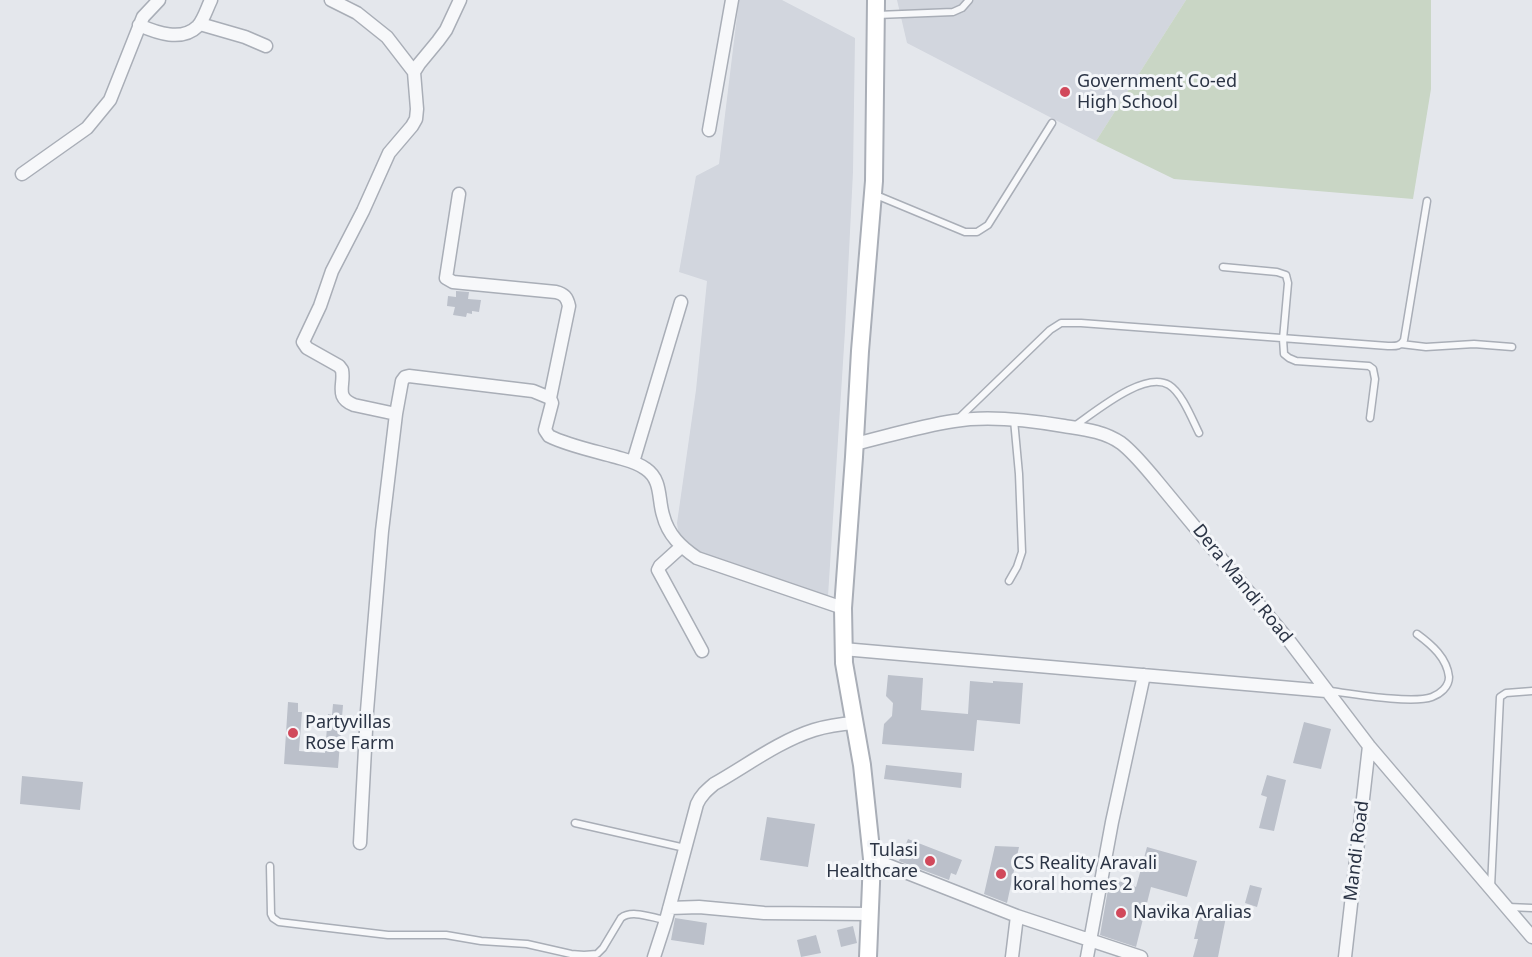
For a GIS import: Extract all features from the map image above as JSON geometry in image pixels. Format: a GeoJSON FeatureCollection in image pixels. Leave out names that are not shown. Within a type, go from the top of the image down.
{"type":"FeatureCollection","features":[{"type":"Feature","properties":{"kind":"street"},"geometry":{"type":"LineString","coordinates":[[22,174],[87,128],[105,107],[110,100],[143,17],[159,0]]}},
{"type":"Feature","properties":{"kind":"street"},"geometry":{"type":"LineString","coordinates":[[139,25],[152,31],[172,35],[186,34],[200,24],[211,0]]}},
{"type":"Feature","properties":{"kind":"street"},"geometry":{"type":"LineString","coordinates":[[331,0],[357,13],[387,38],[414,72]]}},
{"type":"Feature","properties":{"kind":"street"},"geometry":{"type":"LineString","coordinates":[[396,414],[347,402],[342,394],[342,370],[307,348],[303,342],[320,306],[335,265],[389,153],[416,119],[414,72],[446,30],[460,0]]}},
{"type":"Feature","properties":{"kind":"street"},"geometry":{"type":"LineString","coordinates":[[709,130],[732,0]]}},
{"type":"Feature","properties":{"kind":"street"},"geometry":{"type":"LineString","coordinates":[[868,957],[872,859],[862,765],[844,663],[843,608],[873,193],[876,7]]}},
{"type":"Feature","properties":{"kind":"street"},"geometry":{"type":"LineString","coordinates":[[200,24],[266,46]]}},
{"type":"Feature","properties":{"kind":"street"},"geometry":{"type":"LineString","coordinates":[[459,194],[446,278],[453,282],[555,292],[563,294],[568,300],[569,306],[550,398],[552,403],[545,430],[549,436],[633,462],[648,469],[659,488],[663,516],[671,535],[696,558],[843,608]]}},
{"type":"Feature","properties":{"kind":"street"},"geometry":{"type":"LineString","coordinates":[[633,462],[681,302]]}},
{"type":"Feature","properties":{"kind":"street"},"geometry":{"type":"LineString","coordinates":[[360,843],[382,531],[402,381],[409,376],[533,392],[550,398]]}},
{"type":"Feature","properties":{"kind":"street","name":"Dera Mandi Road"},"geometry":{"type":"LineString","coordinates":[[855,444],[956,421],[998,419],[1038,421],[1085,429],[1106,435],[1121,443],[1139,461],[1290,642],[1369,746],[1532,938]]}},
{"type":"Feature","properties":{"kind":"street"},"geometry":{"type":"LineString","coordinates":[[681,546],[658,570],[702,651]]}},
{"type":"Feature","properties":{"kind":"street"},"geometry":{"type":"LineString","coordinates":[[843,649],[1326,691]]}},
{"type":"Feature","properties":{"kind":"street"},"geometry":{"type":"LineString","coordinates":[[1087,957],[1112,822],[1144,675]]}},
{"type":"Feature","properties":{"kind":"street"},"geometry":{"type":"LineString","coordinates":[[654,957],[700,797],[714,784],[798,736],[834,725],[855,723]]}},
{"type":"Feature","properties":{"kind":"street","name":"Mandi Road"},"geometry":{"type":"LineString","coordinates":[[1345,957],[1369,746]]}},
{"type":"Feature","properties":{"kind":"street"},"geometry":{"type":"LineString","coordinates":[[872,859],[1017,916],[1141,957]]}},
{"type":"Feature","properties":{"kind":"street"},"geometry":{"type":"LineString","coordinates":[[668,914],[699,907],[764,913],[870,914]]}},
{"type":"Feature","properties":{"kind":"street"},"geometry":{"type":"LineString","coordinates":[[1012,957],[1017,916]]}},
{"type":"Feature","properties":{"kind":"lane"},"geometry":{"type":"LineString","coordinates":[[876,7],[953,12],[962,8],[969,0]]}},
{"type":"Feature","properties":{"kind":"lane"},"geometry":{"type":"LineString","coordinates":[[873,193],[954,228],[965,232],[977,232],[988,225],[1052,123]]}},
{"type":"Feature","properties":{"kind":"lane"},"geometry":{"type":"LineString","coordinates":[[1401,344],[1404,340],[1427,201]]}},
{"type":"Feature","properties":{"kind":"lane"},"geometry":{"type":"LineString","coordinates":[[1223,267],[1277,272],[1286,275],[1288,283],[1283,339],[1284,354],[1296,361],[1369,366],[1373,369],[1375,379],[1370,418]]}},
{"type":"Feature","properties":{"kind":"lane"},"geometry":{"type":"LineString","coordinates":[[956,421],[1050,330],[1061,323],[1388,346],[1474,344],[1512,347]]}},
{"type":"Feature","properties":{"kind":"lane"},"geometry":{"type":"LineString","coordinates":[[1072,427],[1125,392],[1143,383],[1156,381],[1168,385],[1177,393],[1199,433]]}},
{"type":"Feature","properties":{"kind":"lane"},"geometry":{"type":"LineString","coordinates":[[1009,581],[1022,552],[1020,484],[1014,420]]}},
{"type":"Feature","properties":{"kind":"lane"},"geometry":{"type":"LineString","coordinates":[[1326,691],[1412,699],[1431,697],[1443,690],[1449,682],[1448,669],[1442,657],[1430,643],[1417,634]]}},
{"type":"Feature","properties":{"kind":"lane"},"geometry":{"type":"LineString","coordinates":[[1491,890],[1500,697],[1506,693],[1532,691]]}},
{"type":"Feature","properties":{"kind":"lane"},"geometry":{"type":"LineString","coordinates":[[575,823],[686,849]]}},
{"type":"Feature","properties":{"kind":"lane"},"geometry":{"type":"LineString","coordinates":[[270,866],[271,914],[279,922],[388,935],[446,935],[527,944],[584,955],[597,954],[625,915],[668,914]]}},
{"type":"Feature","properties":{"kind":"lane"},"geometry":{"type":"LineString","coordinates":[[1505,906],[1532,908]]}},
{"type":"Feature","properties":{"kind":"shaded area"},"geometry":{"type":"Polygon","coordinates":[[[739,0],[782,0],[855,38],[853,172],[828,596],[692,550],[679,538],[677,523],[696,390],[707,281],[679,272],[696,176],[719,164],[739,0]]]}},
{"type":"Feature","properties":{"kind":"shaded area","name":"Government Co-ed High School"},"geometry":{"type":"Polygon","coordinates":[[[897,0],[1186,0],[1096,141],[907,43],[897,0]]]}},
{"type":"Feature","properties":{"kind":"green space"},"geometry":{"type":"Polygon","coordinates":[[[1186,0],[1431,0],[1431,89],[1413,199],[1174,179],[1096,141],[1186,0]]]}},
{"type":"Feature","properties":{"kind":"building"},"geometry":{"type":"Polygon","coordinates":[[[456,291],[469,292],[468,299],[481,300],[479,312],[472,311],[472,314],[467,313],[466,317],[453,315],[455,307],[447,306],[448,296],[456,297],[456,291]]]}},
{"type":"Feature","properties":{"kind":"building"},"geometry":{"type":"Polygon","coordinates":[[[888,675],[923,678],[921,710],[968,714],[970,681],[1023,683],[1020,724],[977,720],[974,751],[882,744],[884,724],[892,716],[893,703],[886,696],[888,675]]]}},
{"type":"Feature","properties":{"kind":"building","name":"Partyvillas Rose Farm"},"geometry":{"type":"Polygon","coordinates":[[[288,702],[298,703],[298,712],[302,712],[299,751],[325,753],[328,714],[332,715],[333,704],[343,705],[338,768],[284,764],[288,702]]]}},
{"type":"Feature","properties":{"kind":"building"},"geometry":{"type":"Polygon","coordinates":[[[1304,722],[1331,729],[1321,769],[1293,763],[1304,722]]]}},
{"type":"Feature","properties":{"kind":"building"},"geometry":{"type":"Polygon","coordinates":[[[886,765],[962,773],[961,788],[884,779],[886,765]]]}},
{"type":"Feature","properties":{"kind":"building"},"geometry":{"type":"Polygon","coordinates":[[[1267,775],[1286,780],[1274,831],[1259,828],[1267,797],[1261,795],[1267,775]]]}},
{"type":"Feature","properties":{"kind":"building"},"geometry":{"type":"Polygon","coordinates":[[[22,776],[83,782],[80,810],[20,804],[22,776]]]}},
{"type":"Feature","properties":{"kind":"building"},"geometry":{"type":"Polygon","coordinates":[[[767,817],[815,824],[808,867],[760,860],[767,817]]]}},
{"type":"Feature","properties":{"kind":"building","name":"Tulasi Healthcare"},"geometry":{"type":"Polygon","coordinates":[[[908,839],[962,860],[956,875],[951,873],[949,880],[899,861],[908,839]]]}},
{"type":"Feature","properties":{"kind":"building","name":"CS Reality Aravali koral homes 2"},"geometry":{"type":"Polygon","coordinates":[[[995,846],[1019,847],[1007,903],[984,894],[995,846]]]}},
{"type":"Feature","properties":{"kind":"building"},"geometry":{"type":"Polygon","coordinates":[[[1147,847],[1197,861],[1187,897],[1151,887],[1136,947],[1100,935],[1110,878],[1136,887],[1147,847]]]}},
{"type":"Feature","properties":{"kind":"building"},"geometry":{"type":"Polygon","coordinates":[[[1250,885],[1262,888],[1257,907],[1245,903],[1250,885]]]}},
{"type":"Feature","properties":{"kind":"building"},"geometry":{"type":"Polygon","coordinates":[[[1201,910],[1226,917],[1218,957],[1193,957],[1198,939],[1194,939],[1201,910]]]}},
{"type":"Feature","properties":{"kind":"building"},"geometry":{"type":"Polygon","coordinates":[[[675,918],[707,923],[704,945],[671,940],[675,918]]]}},
{"type":"Feature","properties":{"kind":"building"},"geometry":{"type":"Polygon","coordinates":[[[853,926],[857,943],[841,947],[837,930],[853,926]]]}},
{"type":"Feature","properties":{"kind":"building"},"geometry":{"type":"Polygon","coordinates":[[[816,935],[821,953],[801,957],[797,940],[816,935]]]}},
{"type":"Feature","properties":{"kind":"place","name":"Government Co-ed High School"},"geometry":{"type":"Point","coordinates":[1065,92]}},
{"type":"Feature","properties":{"kind":"place","name":"Partyvillas Rose Farm"},"geometry":{"type":"Point","coordinates":[293,733]}},
{"type":"Feature","properties":{"kind":"place","name":"Tulasi Healthcare"},"geometry":{"type":"Point","coordinates":[930,861]}},
{"type":"Feature","properties":{"kind":"place","name":"CS Reality Aravali koral homes 2"},"geometry":{"type":"Point","coordinates":[1001,874]}},
{"type":"Feature","properties":{"kind":"place","name":"Navika Aralias"},"geometry":{"type":"Point","coordinates":[1121,913]}}]}
